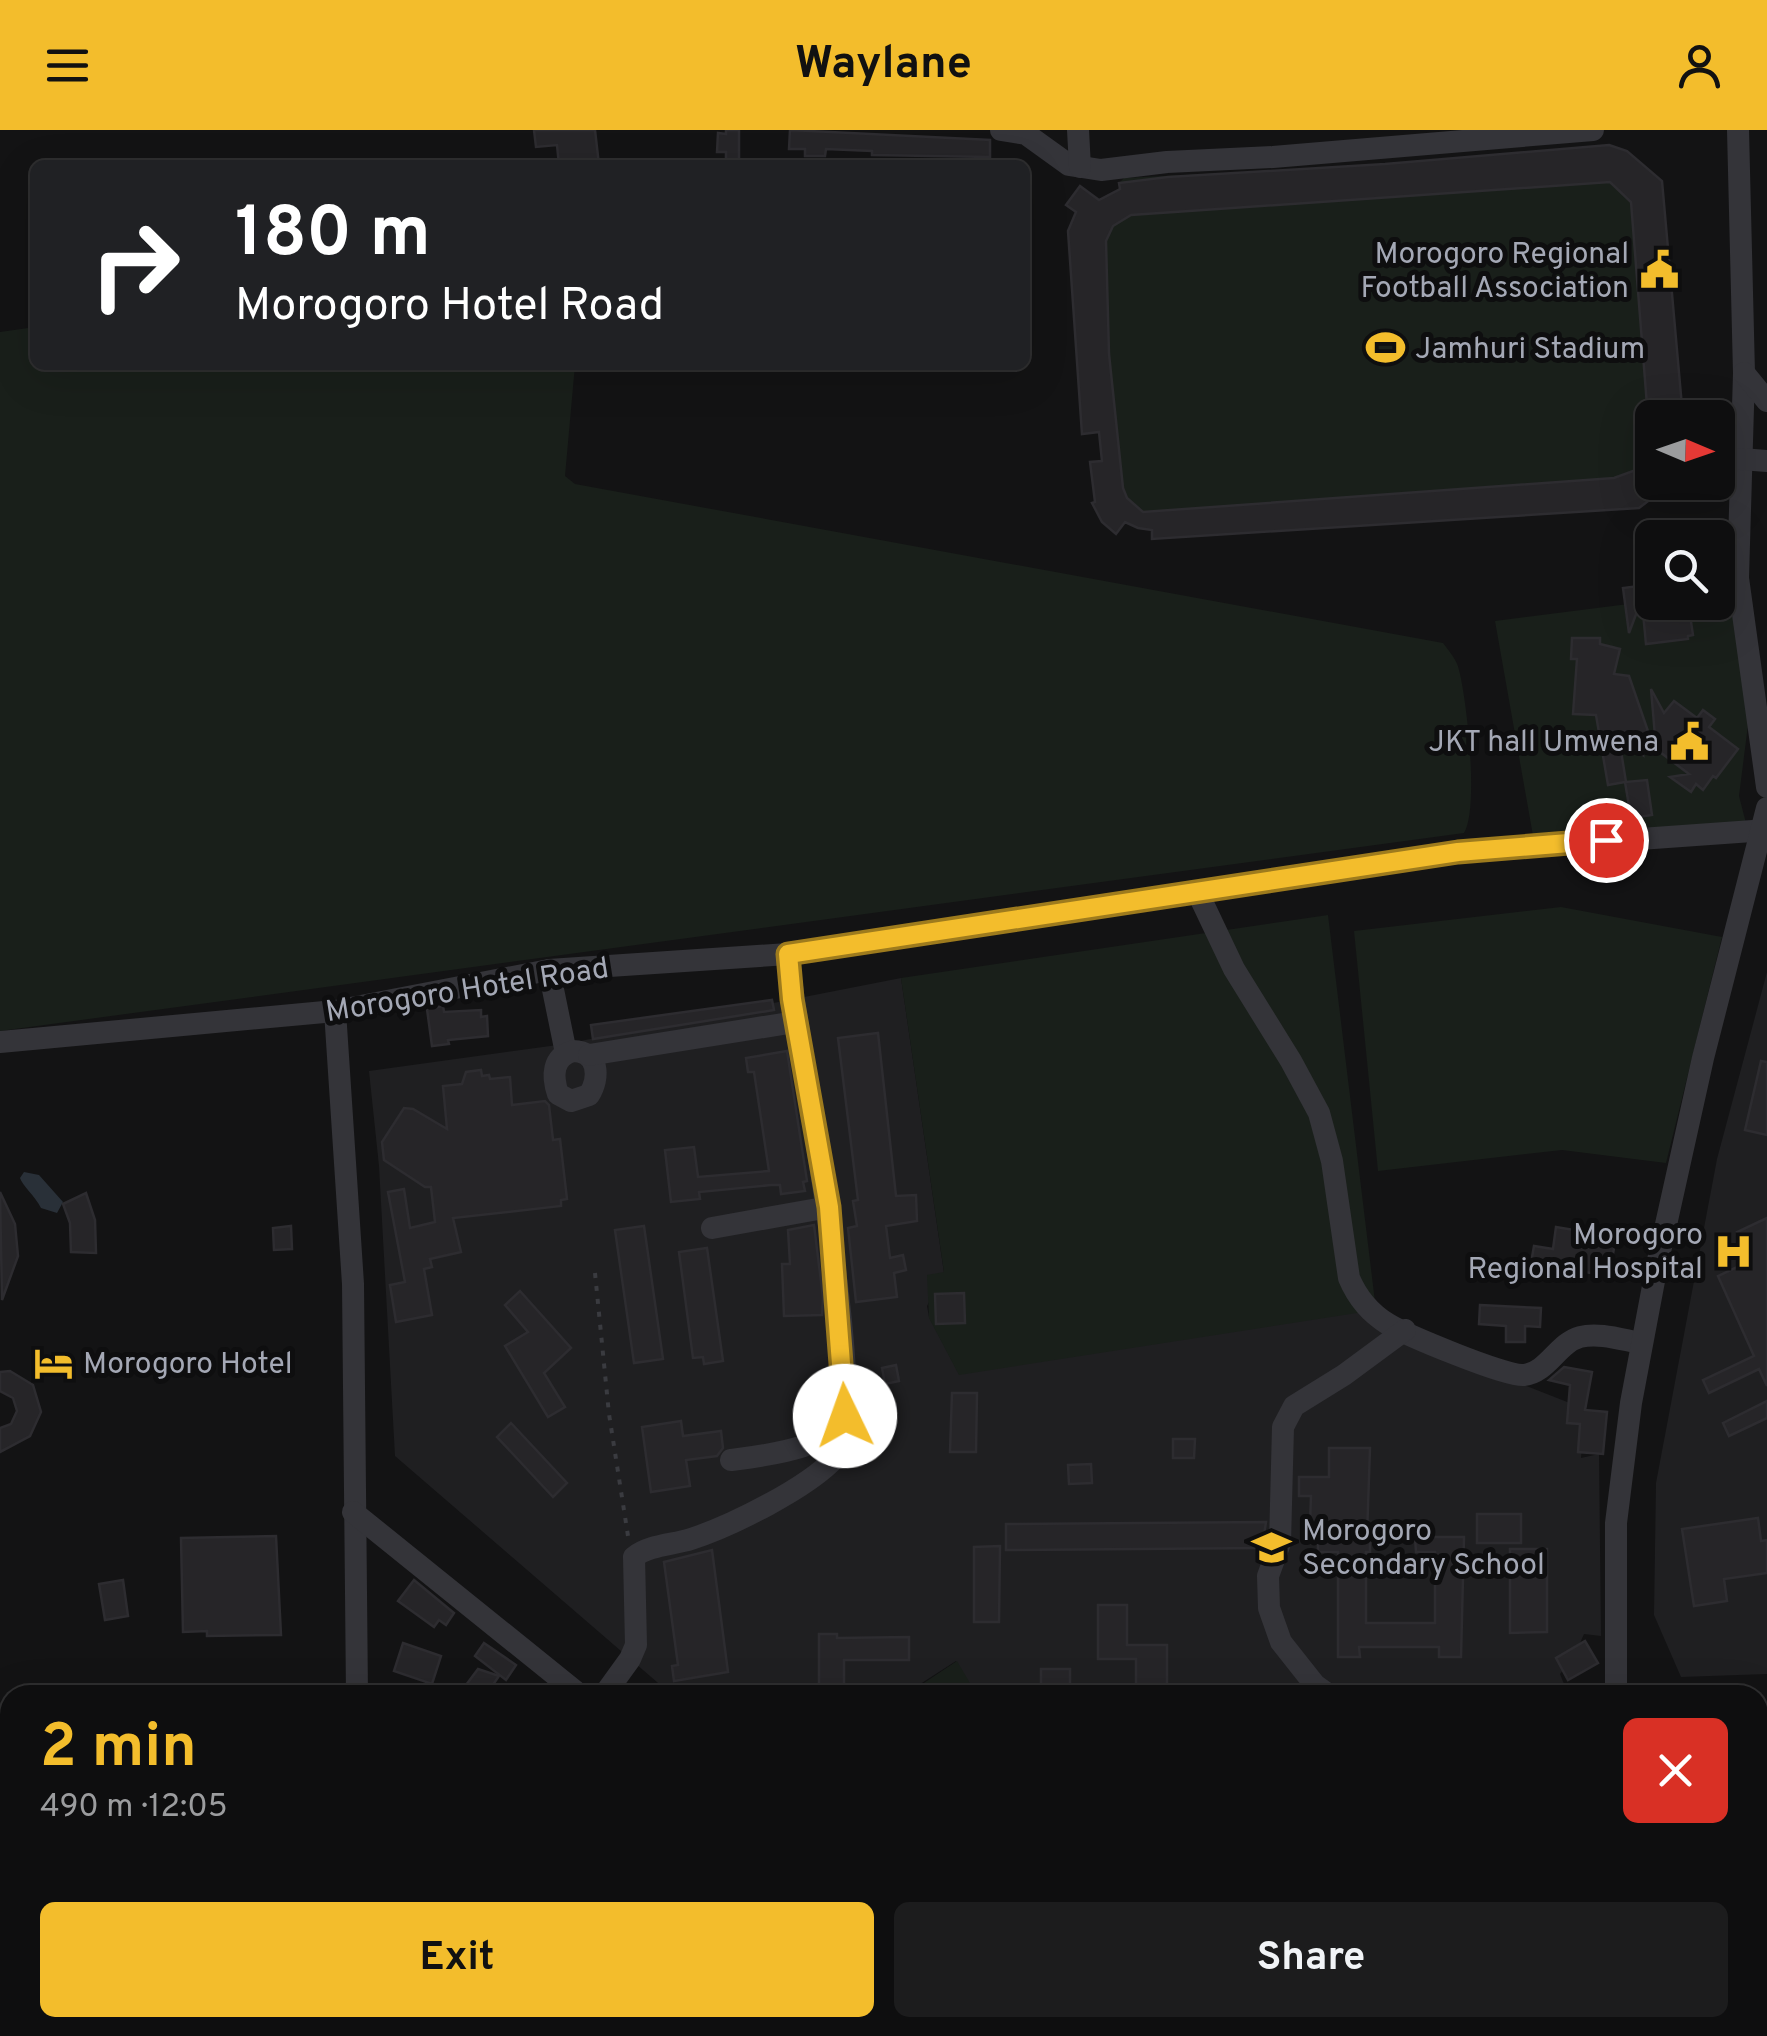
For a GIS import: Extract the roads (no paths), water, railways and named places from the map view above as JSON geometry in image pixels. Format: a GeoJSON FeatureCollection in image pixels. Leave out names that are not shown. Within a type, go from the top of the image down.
{"type":"FeatureCollection","features":[{"type":"Feature","properties":{"kind":"street"},"geometry":{"type":"LineString","coordinates":[[1001,130],[1026,134],[1069,165],[1101,170],[1322,141],[1593,130]]}},
{"type":"Feature","properties":{"kind":"street"},"geometry":{"type":"LineString","coordinates":[[1078,130],[1080,166]]}},
{"type":"Feature","properties":{"kind":"street"},"geometry":{"type":"LineString","coordinates":[[1738,130],[1744,373],[1740,595],[1767,787]]}},
{"type":"Feature","properties":{"kind":"street"},"geometry":{"type":"LineString","coordinates":[[1744,373],[1767,401]]}},
{"type":"Feature","properties":{"kind":"street"},"geometry":{"type":"LineString","coordinates":[[1741,459],[1767,460]]}},
{"type":"Feature","properties":{"kind":"street"},"geometry":{"type":"LineString","coordinates":[[1616,1685],[1616,1524],[1622,1458],[1642,1343],[1703,1058],[1766,823]]}},
{"type":"Feature","properties":{"kind":"street","name":"Morogoro Hotel Road"},"geometry":{"type":"LineString","coordinates":[[0,1042],[335,1010],[550,970],[788,954],[1458,852],[1766,823]]}},
{"type":"Feature","properties":{"kind":"street"},"geometry":{"type":"LineString","coordinates":[[1197,891],[1234,970],[1291,1061],[1321,1118],[1332,1161],[1344,1251],[1352,1284],[1360,1298],[1388,1324],[1416,1338],[1517,1375],[1536,1371],[1578,1337],[1642,1343]]}},
{"type":"Feature","properties":{"kind":"street"},"geometry":{"type":"LineString","coordinates":[[731,1460],[786,1451],[830,1433],[845,1416],[829,1207],[795,1022],[788,954]]}},
{"type":"Feature","properties":{"kind":"street"},"geometry":{"type":"LineString","coordinates":[[550,970],[578,1054],[795,1022]]}},
{"type":"Feature","properties":{"kind":"street"},"geometry":{"type":"LineString","coordinates":[[335,1010],[353,1284],[357,1685]]}},
{"type":"Feature","properties":{"kind":"street"},"geometry":{"type":"LineString","coordinates":[[712,1228],[829,1207]]}},
{"type":"Feature","properties":{"kind":"street"},"geometry":{"type":"LineString","coordinates":[[1319,1685],[1282,1642],[1271,1618],[1268,1576],[1280,1543],[1283,1427],[1294,1406],[1405,1330]]}},
{"type":"Feature","properties":{"kind":"street"},"geometry":{"type":"LineString","coordinates":[[611,1685],[636,1645],[634,1557],[645,1550],[699,1536],[752,1512],[828,1464],[844,1444],[845,1395]]}},
{"type":"Feature","properties":{"kind":"street"},"geometry":{"type":"LineString","coordinates":[[353,1512],[568,1685]]}},
{"type":"Feature","properties":{"kind":"place","name":"Morogoro Regional Football Association"},"geometry":{"type":"Point","coordinates":[1659,270]}},
{"type":"Feature","properties":{"kind":"place","name":"Jamhuri Stadium"},"geometry":{"type":"Point","coordinates":[1385,348]}},
{"type":"Feature","properties":{"kind":"place","name":"JKT hall Umwena"},"geometry":{"type":"Point","coordinates":[1689,741]}},
{"type":"Feature","properties":{"kind":"place","name":"Morogoro Regional Hospital"},"geometry":{"type":"Point","coordinates":[1733,1251]}},
{"type":"Feature","properties":{"kind":"place","name":"Morogoro Hotel"},"geometry":{"type":"Point","coordinates":[53,1363]}},
{"type":"Feature","properties":{"kind":"place","name":"Morogoro Secondary School"},"geometry":{"type":"Point","coordinates":[1272,1547]}}]}
